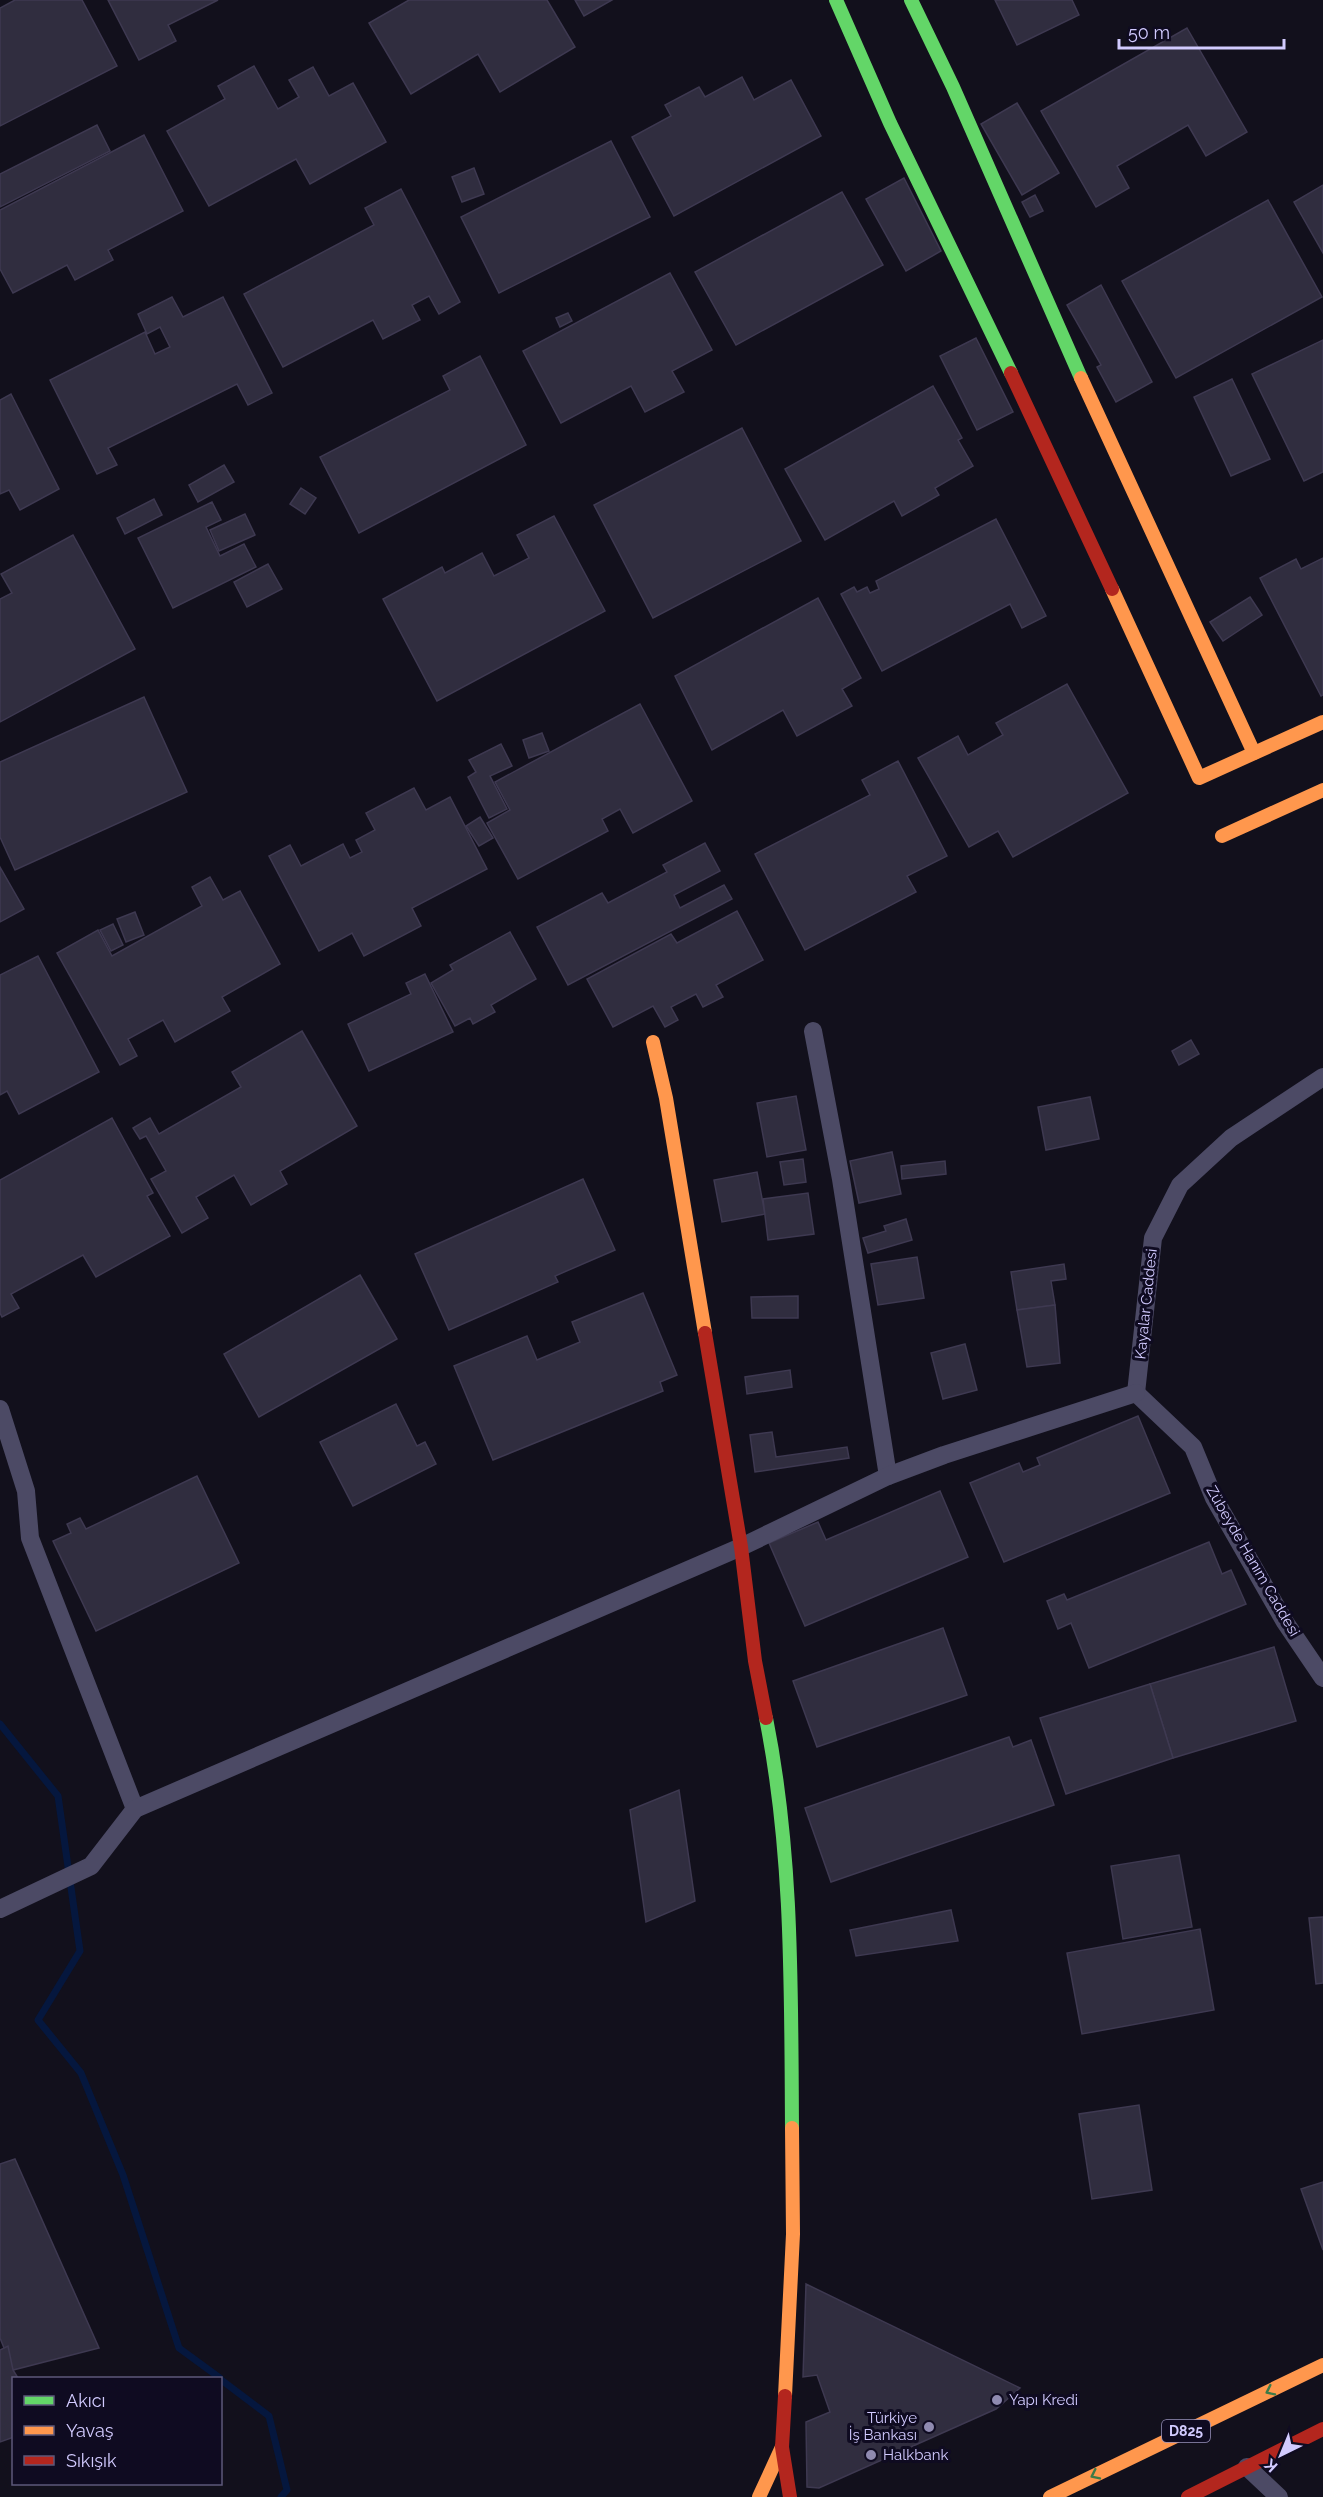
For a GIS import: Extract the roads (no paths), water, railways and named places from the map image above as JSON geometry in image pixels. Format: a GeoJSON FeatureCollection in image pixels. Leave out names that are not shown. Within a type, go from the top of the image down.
{"type":"FeatureCollection","features":[{"type":"Feature","properties":{"kind":"main road"},"geometry":{"type":"LineString","coordinates":[[836,0],[890,123],[1050,456],[1199,778],[1323,722]]}},
{"type":"Feature","properties":{"kind":"main road"},"geometry":{"type":"LineString","coordinates":[[911,0],[953,87],[1105,432],[1254,753]]}},
{"type":"Feature","properties":{"kind":"main road"},"geometry":{"type":"LineString","coordinates":[[1222,836],[1323,790]]}},
{"type":"Feature","properties":{"kind":"main road"},"geometry":{"type":"LineString","coordinates":[[653,1042],[668,1110],[741,1547],[755,1661],[779,1782],[790,1928],[793,2234],[782,2447],[790,2497]]}},
{"type":"Feature","properties":{"kind":"main road","name":"D825"},"geometry":{"type":"LineString","coordinates":[[1050,2497],[1323,2365]]}},
{"type":"Feature","properties":{"kind":"main road"},"geometry":{"type":"LineString","coordinates":[[1188,2497],[1323,2429]]}},
{"type":"Feature","properties":{"kind":"main road"},"geometry":{"type":"LineString","coordinates":[[759,2497],[782,2447]]}},
{"type":"Feature","properties":{"kind":"street"},"geometry":{"type":"LineString","coordinates":[[813,1031],[841,1179],[888,1476]]}},
{"type":"Feature","properties":{"kind":"street","name":"Kayalar Caddesi"},"geometry":{"type":"LineString","coordinates":[[1136,1393],[1153,1238],[1180,1185],[1231,1138],[1323,1077]]}},
{"type":"Feature","properties":{"kind":"street"},"geometry":{"type":"LineString","coordinates":[[0,1909],[91,1866],[135,1809],[741,1547],[888,1476],[944,1455],[1136,1393]]}},
{"type":"Feature","properties":{"kind":"street","name":"Zübeyde Hanım Caddesi"},"geometry":{"type":"LineString","coordinates":[[1136,1393],[1193,1447],[1214,1498],[1285,1622],[1321,1671]]}},
{"type":"Feature","properties":{"kind":"street"},"geometry":{"type":"LineString","coordinates":[[0,1409],[26,1491],[30,1538],[135,1809]]}},
{"type":"Feature","properties":{"kind":"street"},"geometry":{"type":"LineString","coordinates":[[1247,2467],[1279,2497]]}},
{"type":"Feature","properties":{"kind":"waterway"},"geometry":{"type":"LineString","coordinates":[[0,1724],[58,1796],[80,1951],[38,2020],[81,2073],[123,2175],[179,2348],[219,2377]]}},
{"type":"Feature","properties":{"kind":"waterway"},"geometry":{"type":"LineString","coordinates":[[222,2381],[269,2416],[287,2490],[281,2497]]}},
{"type":"Feature","properties":{"kind":"place","name":"Yapı Kredi"},"geometry":{"type":"Point","coordinates":[997,2400]}},
{"type":"Feature","properties":{"kind":"place","name":"Türkiye İş Bankası"},"geometry":{"type":"Point","coordinates":[929,2427]}},
{"type":"Feature","properties":{"kind":"place","name":"Halkbank"},"geometry":{"type":"Point","coordinates":[871,2455]}}]}
